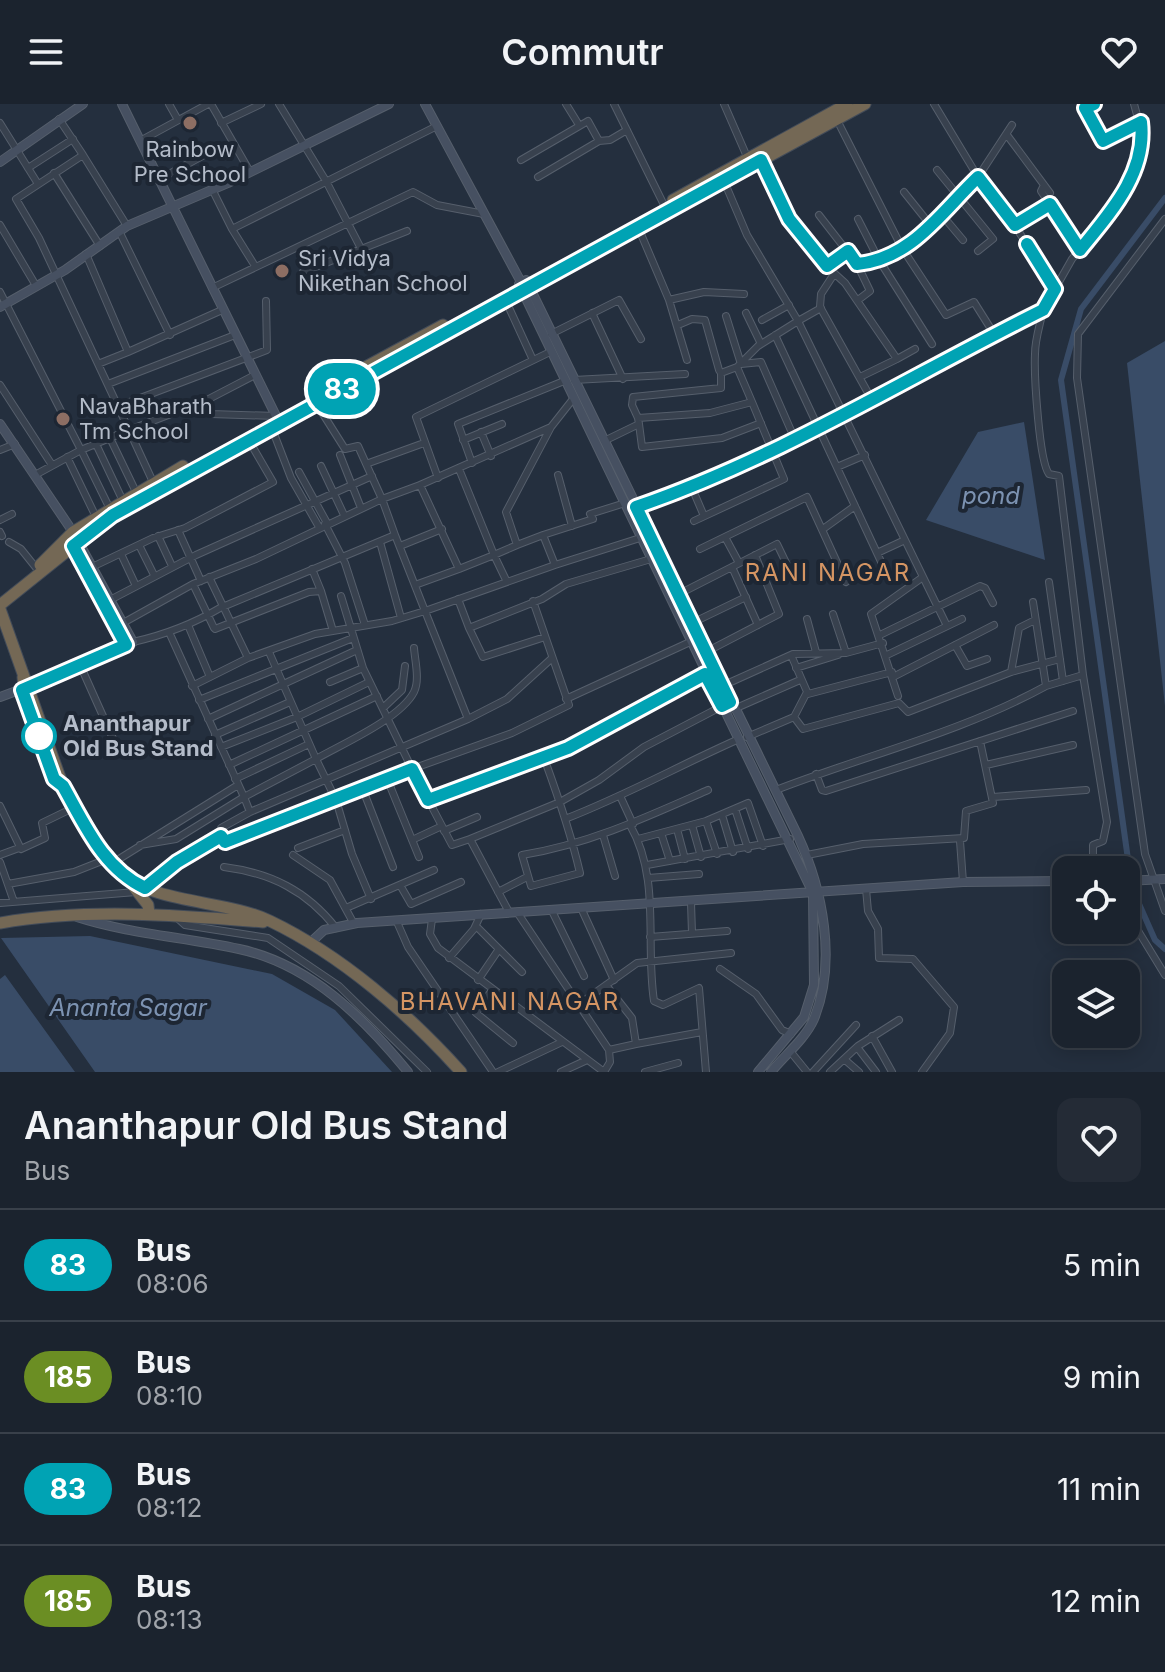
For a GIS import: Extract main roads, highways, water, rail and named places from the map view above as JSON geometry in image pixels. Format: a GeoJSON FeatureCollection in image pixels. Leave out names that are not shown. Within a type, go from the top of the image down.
{"type":"FeatureCollection","features":[{"type":"Feature","properties":{"kind":"highway"},"geometry":{"type":"LineString","coordinates":[[0,598],[73,539],[113,515],[847,104]]}},
{"type":"Feature","properties":{"kind":"highway"},"geometry":{"type":"LineString","coordinates":[[461,1072],[353,972],[310,943],[273,922],[244,911],[141,890],[109,862],[63,786],[0,607],[96,517],[153,482],[316,403],[358,376],[505,299],[523,284],[638,227],[865,104]]}},
{"type":"Feature","properties":{"kind":"highway"},"geometry":{"type":"LineString","coordinates":[[141,890],[149,914]]}},
{"type":"Feature","properties":{"kind":"highway"},"geometry":{"type":"LineString","coordinates":[[0,923],[42,917],[149,914],[273,922]]}},
{"type":"Feature","properties":{"kind":"highway"},"geometry":{"type":"LineString","coordinates":[[400,1015],[406,1026],[454,1072]]}},
{"type":"Feature","properties":{"kind":"water"},"geometry":{"type":"Polygon","coordinates":[[[1165,341],[1165,706],[1127,363],[1165,341]]]}},
{"type":"Feature","properties":{"kind":"water","name":"pond"},"geometry":{"type":"Polygon","coordinates":[[[1024,422],[1045,560],[926,520],[978,432],[1024,422]]]}},
{"type":"Feature","properties":{"kind":"water","name":"Ananta Sagar"},"geometry":{"type":"Polygon","coordinates":[[[90,936],[272,974],[335,1010],[392,1072],[95,1072],[1,938],[90,936]]]}},
{"type":"Feature","properties":{"kind":"water"},"geometry":{"type":"Polygon","coordinates":[[[5,975],[75,1072],[0,1072],[0,979],[5,975]]]}},
{"type":"Feature","properties":{"kind":"waterway"},"geometry":{"type":"LineString","coordinates":[[1165,198],[1081,309],[1061,380],[1132,888],[1155,940],[1165,949]]}},
{"type":"Feature","properties":{"kind":"place","name":"Rainbow Pre School"},"geometry":{"type":"Point","coordinates":[190,123]}},
{"type":"Feature","properties":{"kind":"place","name":"Sri Vidya Nikethan School"},"geometry":{"type":"Point","coordinates":[282,271]}},
{"type":"Feature","properties":{"kind":"place","name":"NavaBharath Tm School"},"geometry":{"type":"Point","coordinates":[63,419]}},
{"type":"Feature","properties":{"kind":"place","name":"Ananthapur Old Bus Stand"},"geometry":{"type":"Point","coordinates":[39,736]}},
{"type":"Feature","properties":{"kind":"district","name":"RANI NAGAR"},"geometry":{"type":"Point","coordinates":[828,573]}},
{"type":"Feature","properties":{"kind":"district","name":"BHAVANI NAGAR"},"geometry":{"type":"Point","coordinates":[510,1002]}}]}
